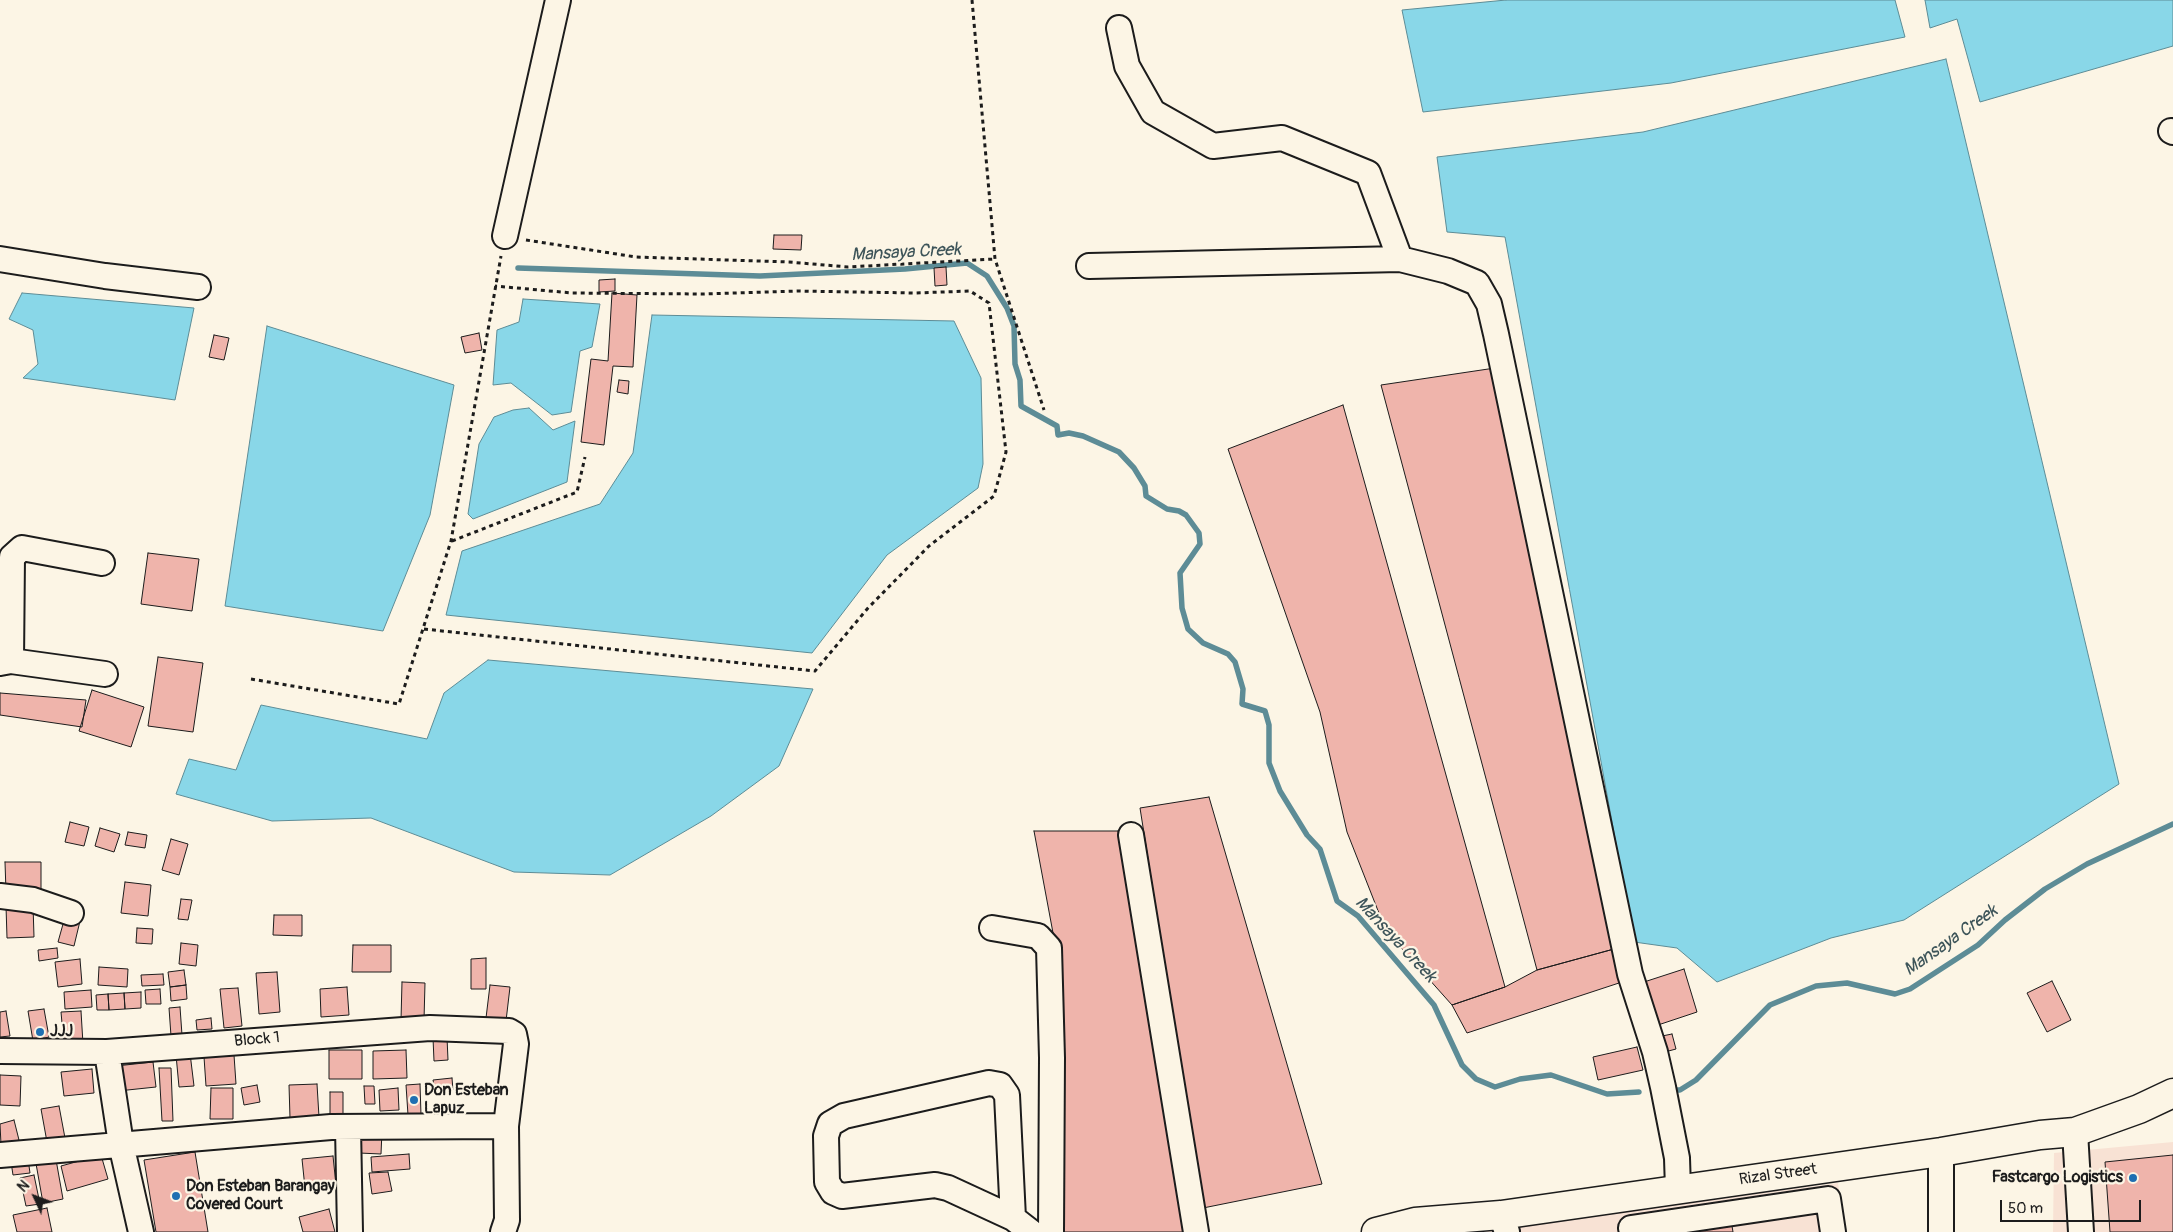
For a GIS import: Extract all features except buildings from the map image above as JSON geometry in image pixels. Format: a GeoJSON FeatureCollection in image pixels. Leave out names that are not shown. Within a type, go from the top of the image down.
{"type":"FeatureCollection","features":[{"type":"Feature","properties":{"kind":"main road","name":"Rizal Street"},"geometry":{"type":"LineString","coordinates":[[1376,1232],[1415,1222],[1504,1223],[1626,1197],[1941,1152],[2040,1135],[2075,1132],[2139,1110],[2173,1093]]}},
{"type":"Feature","properties":{"kind":"street"},"geometry":{"type":"LineString","coordinates":[[504,236],[558,0]]}},
{"type":"Feature","properties":{"kind":"street"},"geometry":{"type":"LineString","coordinates":[[1119,28],[1127,66],[1153,112],[1213,146],[1282,138],[1368,173],[1400,260]]}},
{"type":"Feature","properties":{"kind":"street"},"geometry":{"type":"LineString","coordinates":[[0,259],[105,276],[198,287]]}},
{"type":"Feature","properties":{"kind":"street"},"geometry":{"type":"LineString","coordinates":[[1089,266],[1400,260],[1448,271],[1477,283],[1489,304],[1630,974],[1655,1052],[1663,1087],[1677,1158],[1678,1189]]}},
{"type":"Feature","properties":{"kind":"street"},"geometry":{"type":"LineString","coordinates":[[102,563],[22,548],[12,557],[6,662],[105,674]]}},
{"type":"Feature","properties":{"kind":"street"},"geometry":{"type":"LineString","coordinates":[[1131,835],[1196,1232]]}},
{"type":"Feature","properties":{"kind":"street"},"geometry":{"type":"LineString","coordinates":[[0,896],[33,900],[71,913]]}},
{"type":"Feature","properties":{"kind":"street"},"geometry":{"type":"LineString","coordinates":[[992,928],[1038,936],[1049,948],[1052,1068],[1051,1232]]}},
{"type":"Feature","properties":{"kind":"street","name":"Block 1"},"geometry":{"type":"LineString","coordinates":[[0,1051],[107,1052],[430,1028],[499,1029],[514,1034],[516,1044],[506,1126]]}},
{"type":"Feature","properties":{"kind":"street"},"geometry":{"type":"LineString","coordinates":[[107,1052],[121,1144],[141,1232]]}},
{"type":"Feature","properties":{"kind":"street"},"geometry":{"type":"LineString","coordinates":[[988,1083],[1000,1085],[1008,1095],[1022,1225],[948,1188],[935,1185],[842,1196],[833,1192],[827,1182],[826,1136],[830,1124],[844,1116],[988,1083]]}},
{"type":"Feature","properties":{"kind":"street"},"geometry":{"type":"LineString","coordinates":[[0,1155],[348,1127],[506,1126],[507,1220],[503,1232]]}},
{"type":"Feature","properties":{"kind":"street"},"geometry":{"type":"LineString","coordinates":[[348,1127],[350,1232]]}},
{"type":"Feature","properties":{"kind":"street"},"geometry":{"type":"LineString","coordinates":[[2075,1132],[2081,1232]]}},
{"type":"Feature","properties":{"kind":"street"},"geometry":{"type":"LineString","coordinates":[[1941,1152],[1941,1232]]}},
{"type":"Feature","properties":{"kind":"street"},"geometry":{"type":"LineString","coordinates":[[1626,1197],[1631,1230],[1828,1199],[1833,1232]]}},
{"type":"Feature","properties":{"kind":"path"},"geometry":{"type":"LineString","coordinates":[[972,0],[995,259],[1044,410]]}},
{"type":"Feature","properties":{"kind":"path"},"geometry":{"type":"LineString","coordinates":[[251,679],[399,704],[451,541],[504,236],[636,257],[789,262],[848,267],[995,259]]}},
{"type":"Feature","properties":{"kind":"path"},"geometry":{"type":"LineString","coordinates":[[424,629],[815,670],[868,608],[929,546],[994,496],[1006,452],[989,303],[970,291],[915,293],[797,291],[701,294],[572,293],[495,286]]}},
{"type":"Feature","properties":{"kind":"path"},"geometry":{"type":"LineString","coordinates":[[451,541],[577,492],[584,458]]}},
{"type":"Feature","properties":{"kind":"shaded area"},"geometry":{"type":"Polygon","coordinates":[[[2173,1142],[2173,1232],[2053,1232],[2054,1153],[2173,1142]]]}},
{"type":"Feature","properties":{"kind":"shaded area"},"geometry":{"type":"Polygon","coordinates":[[[1838,1183],[1846,1232],[1480,1232],[1714,1199],[1838,1183]]]}},
{"type":"Feature","properties":{"kind":"water"},"geometry":{"type":"Polygon","coordinates":[[[1506,0],[1895,0],[1905,37],[1671,83],[1423,112],[1402,10],[1506,0]]]}},
{"type":"Feature","properties":{"kind":"water"},"geometry":{"type":"Polygon","coordinates":[[[1925,0],[2173,0],[2173,46],[1980,102],[1957,19],[1930,28],[1925,0]]]}},
{"type":"Feature","properties":{"kind":"water"},"geometry":{"type":"Polygon","coordinates":[[[1946,59],[2119,784],[1904,920],[1831,938],[1717,982],[1677,948],[1634,942],[1505,237],[1447,232],[1437,157],[1643,132],[1946,59]]]}},
{"type":"Feature","properties":{"kind":"water"},"geometry":{"type":"Polygon","coordinates":[[[22,293],[194,308],[175,400],[23,378],[38,364],[33,330],[9,319],[22,293]]]}},
{"type":"Feature","properties":{"kind":"water"},"geometry":{"type":"Polygon","coordinates":[[[523,299],[600,304],[592,347],[580,351],[571,412],[552,415],[511,383],[493,385],[497,330],[519,322],[523,299]]]}},
{"type":"Feature","properties":{"kind":"water"},"geometry":{"type":"Polygon","coordinates":[[[652,315],[954,321],[981,378],[983,464],[978,488],[887,555],[812,653],[446,615],[462,551],[600,504],[633,453],[652,315]]]}},
{"type":"Feature","properties":{"kind":"water"},"geometry":{"type":"Polygon","coordinates":[[[267,326],[454,385],[430,515],[383,631],[225,606],[267,326]]]}},
{"type":"Feature","properties":{"kind":"water"},"geometry":{"type":"Polygon","coordinates":[[[529,408],[553,430],[575,421],[567,482],[473,519],[468,514],[479,444],[494,417],[513,410],[529,408]]]}},
{"type":"Feature","properties":{"kind":"water"},"geometry":{"type":"Polygon","coordinates":[[[488,660],[813,689],[779,766],[711,816],[610,875],[514,872],[371,818],[272,821],[176,794],[189,759],[236,770],[261,705],[427,739],[444,693],[488,660]]]}},
{"type":"Feature","properties":{"kind":"waterway","name":"Mansaya Creek"},"geometry":{"type":"LineString","coordinates":[[518,268],[760,276],[905,269],[967,263],[987,276],[1007,308],[1014,326],[1015,364],[1020,380],[1021,406],[1057,426],[1058,435],[1069,433],[1083,436],[1119,452],[1134,468],[1145,486],[1146,496],[1167,509],[1179,511],[1186,515],[1199,533],[1200,544],[1180,573],[1182,608],[1188,629],[1203,643],[1228,654],[1235,662],[1243,689],[1242,704],[1265,711],[1269,725],[1269,763],[1280,791],[1307,835],[1320,849],[1337,901],[1358,916],[1434,1005],[1462,1065],[1476,1079],[1495,1087],[1520,1079],[1551,1075],[1607,1094],[1639,1092]]}},
{"type":"Feature","properties":{"kind":"waterway","name":"Mansaya Creek"},"geometry":{"type":"LineString","coordinates":[[1670,1090],[1680,1090],[1696,1080],[1770,1005],[1816,986],[1847,983],[1895,994],[1910,989],[1978,945],[2005,920],[2045,889],[2087,864],[2173,824]]}},
{"type":"Feature","properties":{"kind":"place","name":"JJJ"},"geometry":{"type":"Point","coordinates":[40,1032]}},
{"type":"Feature","properties":{"kind":"place","name":"Don Esteban Lapuz"},"geometry":{"type":"Point","coordinates":[414,1100]}},
{"type":"Feature","properties":{"kind":"place","name":"Fastcargo Logistics"},"geometry":{"type":"Point","coordinates":[2133,1178]}},
{"type":"Feature","properties":{"kind":"place","name":"Don Esteban Barangay Covered Court"},"geometry":{"type":"Point","coordinates":[176,1196]}}]}
